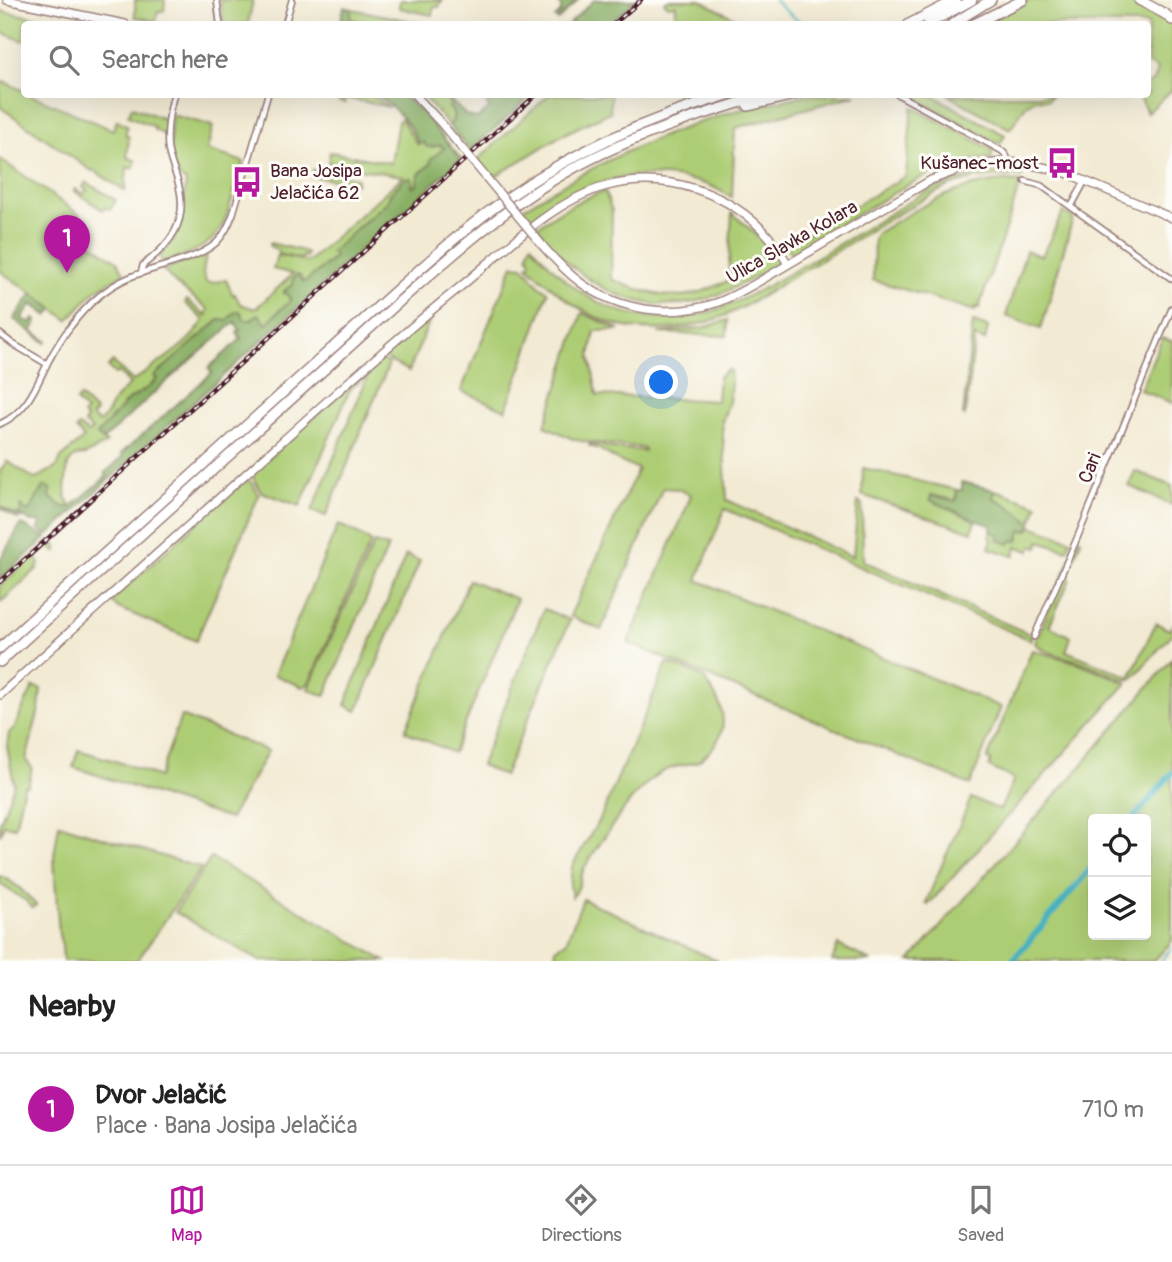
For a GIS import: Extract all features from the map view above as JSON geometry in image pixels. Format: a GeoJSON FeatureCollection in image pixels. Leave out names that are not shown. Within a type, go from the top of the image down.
{"type":"FeatureCollection","features":[{"type":"Feature","properties":{"kind":"highway"},"geometry":{"type":"LineString","coordinates":[[915,21],[956,0]]}},
{"type":"Feature","properties":{"kind":"highway"},"geometry":{"type":"LineString","coordinates":[[934,21],[972,0]]}},
{"type":"Feature","properties":{"kind":"highway"},"geometry":{"type":"LineString","coordinates":[[957,21],[992,0]]}},
{"type":"Feature","properties":{"kind":"highway"},"geometry":{"type":"LineString","coordinates":[[972,21],[1008,0]]}},
{"type":"Feature","properties":{"kind":"highway"},"geometry":{"type":"LineString","coordinates":[[980,21],[1023,0]]}},
{"type":"Feature","properties":{"kind":"highway"},"geometry":{"type":"LineString","coordinates":[[1139,0],[1172,20]]}},
{"type":"Feature","properties":{"kind":"highway"},"geometry":{"type":"LineString","coordinates":[[0,648],[468,228],[529,183],[594,146],[676,112],[719,98]]}},
{"type":"Feature","properties":{"kind":"highway"},"geometry":{"type":"LineString","coordinates":[[0,662],[481,231],[555,179],[601,154],[645,135],[755,98]]}},
{"type":"Feature","properties":{"kind":"highway"},"geometry":{"type":"LineString","coordinates":[[719,109],[736,109],[781,98]]}},
{"type":"Feature","properties":{"kind":"main road"},"geometry":{"type":"LineString","coordinates":[[7,0],[110,21]]}},
{"type":"Feature","properties":{"kind":"main road","name":"Ulica Slavka Kolara"},"geometry":{"type":"LineString","coordinates":[[418,98],[569,274],[593,291],[628,305],[655,310],[688,309],[716,303],[745,290],[931,180],[982,164],[1043,166],[1069,174],[1172,218]]}},
{"type":"Feature","properties":{"kind":"main road"},"geometry":{"type":"LineString","coordinates":[[0,695],[379,354],[536,225],[576,198],[610,186],[635,182],[660,182],[690,187],[713,195],[743,212],[772,240],[789,264]]}},
{"type":"Feature","properties":{"kind":"street"},"geometry":{"type":"LineString","coordinates":[[217,0],[220,21]]}},
{"type":"Feature","properties":{"kind":"street"},"geometry":{"type":"LineString","coordinates":[[286,21],[292,0]]}},
{"type":"Feature","properties":{"kind":"street"},"geometry":{"type":"LineString","coordinates":[[141,273],[142,265],[169,243],[180,215],[181,196],[168,144],[173,98]]}},
{"type":"Feature","properties":{"kind":"street"},"geometry":{"type":"LineString","coordinates":[[0,424],[10,419],[28,402],[69,327],[98,296],[121,281],[210,248],[222,237],[233,214],[267,98]]}},
{"type":"Feature","properties":{"kind":"street"},"geometry":{"type":"LineString","coordinates":[[905,98],[1002,151],[1009,163]]}},
{"type":"Feature","properties":{"kind":"street"},"geometry":{"type":"LineString","coordinates":[[1025,181],[1042,186],[1172,279]]}},
{"type":"Feature","properties":{"kind":"street"},"geometry":{"type":"LineString","coordinates":[[1072,207],[1085,181]]}},
{"type":"Feature","properties":{"kind":"street","name":"Cari"},"geometry":{"type":"LineString","coordinates":[[1034,638],[1172,309]]}},
{"type":"Feature","properties":{"kind":"street"},"geometry":{"type":"LineString","coordinates":[[0,334],[47,364]]}},
{"type":"Feature","properties":{"kind":"green space"},"geometry":{"type":"Polygon","coordinates":[[[135,0],[165,0],[164,11],[158,11],[156,21],[135,17],[135,0]]]}},
{"type":"Feature","properties":{"kind":"green space"},"geometry":{"type":"Polygon","coordinates":[[[220,0],[253,0],[249,21],[223,21],[220,0]]]}},
{"type":"Feature","properties":{"kind":"green space"},"geometry":{"type":"Polygon","coordinates":[[[400,0],[442,2],[439,7],[434,6],[432,15],[399,8],[400,0]]]}},
{"type":"Feature","properties":{"kind":"green space"},"geometry":{"type":"Polygon","coordinates":[[[548,0],[578,0],[558,20],[555,18],[561,12],[561,5],[548,0]]]}},
{"type":"Feature","properties":{"kind":"green space"},"geometry":{"type":"Polygon","coordinates":[[[594,0],[636,0],[612,21],[572,21],[594,0]]]}},
{"type":"Feature","properties":{"kind":"green space"},"geometry":{"type":"Polygon","coordinates":[[[700,0],[740,21],[675,21],[676,5],[668,6],[664,2],[700,0]]]}},
{"type":"Feature","properties":{"kind":"green space"},"geometry":{"type":"Polygon","coordinates":[[[1029,0],[1132,0],[1172,22],[1172,90],[1147,113],[1140,98],[1151,98],[1151,82],[1155,79],[1157,69],[1151,66],[1151,21],[988,21],[1029,0]]]}},
{"type":"Feature","properties":{"kind":"green space"},"geometry":{"type":"Polygon","coordinates":[[[344,7],[352,9],[350,19],[358,21],[341,21],[344,7]]]}},
{"type":"Feature","properties":{"kind":"green space"},"geometry":{"type":"Polygon","coordinates":[[[352,9],[410,21],[358,21],[350,19],[352,9]]]}},
{"type":"Feature","properties":{"kind":"green space"},"geometry":{"type":"Polygon","coordinates":[[[0,11],[55,21],[21,21],[21,40],[0,32],[0,11]]]}},
{"type":"Feature","properties":{"kind":"green space"},"geometry":{"type":"Polygon","coordinates":[[[4,82],[21,90],[21,98],[38,98],[113,130],[117,120],[128,126],[125,134],[129,137],[127,157],[136,161],[133,169],[127,167],[125,191],[0,107],[0,83],[4,82]]]}},
{"type":"Feature","properties":{"kind":"green space"},"geometry":{"type":"Polygon","coordinates":[[[346,98],[375,98],[389,107],[346,98]]]}},
{"type":"Feature","properties":{"kind":"green space"},"geometry":{"type":"Polygon","coordinates":[[[380,98],[406,98],[423,113],[461,159],[47,536],[38,529],[41,524],[39,522],[31,522],[22,516],[18,519],[0,508],[19,515],[20,507],[23,506],[27,512],[44,487],[51,490],[49,496],[56,503],[71,507],[107,476],[105,473],[123,457],[121,454],[212,373],[208,368],[241,339],[235,322],[103,440],[97,435],[127,401],[149,387],[157,379],[154,376],[219,320],[227,321],[235,312],[240,311],[245,320],[251,320],[258,314],[266,324],[290,302],[284,291],[293,284],[297,275],[305,282],[332,260],[335,257],[331,252],[387,202],[390,194],[405,178],[412,178],[412,187],[417,185],[419,175],[431,164],[430,160],[444,148],[441,145],[427,147],[423,142],[419,144],[411,129],[380,98]]]}},
{"type":"Feature","properties":{"kind":"green space"},"geometry":{"type":"Polygon","coordinates":[[[425,98],[445,98],[452,104],[449,107],[453,119],[449,126],[425,98]]]}},
{"type":"Feature","properties":{"kind":"green space"},"geometry":{"type":"Polygon","coordinates":[[[445,98],[467,116],[478,118],[490,108],[486,104],[492,98],[529,98],[470,151],[449,126],[453,114],[449,107],[451,104],[445,98]]]}},
{"type":"Feature","properties":{"kind":"green space"},"geometry":{"type":"Polygon","coordinates":[[[546,98],[611,98],[610,112],[562,135],[493,178],[477,160],[546,98]]]}},
{"type":"Feature","properties":{"kind":"green space"},"geometry":{"type":"Polygon","coordinates":[[[792,98],[845,98],[735,128],[732,197],[713,187],[680,178],[626,177],[591,185],[576,192],[532,223],[522,209],[572,179],[650,141],[750,107],[792,98]]]}},
{"type":"Feature","properties":{"kind":"green space"},"geometry":{"type":"Polygon","coordinates":[[[915,98],[937,98],[1005,135],[1000,144],[915,98]]]}},
{"type":"Feature","properties":{"kind":"green space"},"geometry":{"type":"Polygon","coordinates":[[[953,98],[1050,98],[1036,99],[1026,105],[1010,129],[953,98]]]}},
{"type":"Feature","properties":{"kind":"green space"},"geometry":{"type":"Polygon","coordinates":[[[132,107],[167,120],[166,135],[154,130],[155,127],[128,116],[132,107]]]}},
{"type":"Feature","properties":{"kind":"green space"},"geometry":{"type":"Polygon","coordinates":[[[912,107],[992,149],[992,158],[958,164],[926,176],[896,191],[792,255],[786,246],[906,176],[912,107]]]}},
{"type":"Feature","properties":{"kind":"green space"},"geometry":{"type":"Polygon","coordinates":[[[172,115],[213,126],[207,150],[244,162],[227,214],[214,237],[187,255],[164,262],[160,256],[174,239],[181,222],[186,182],[175,170],[172,161],[172,115]]]}},
{"type":"Feature","properties":{"kind":"green space"},"geometry":{"type":"Polygon","coordinates":[[[401,119],[417,144],[423,142],[431,147],[441,145],[445,148],[420,174],[414,187],[412,178],[405,178],[387,202],[332,253],[335,257],[305,282],[300,276],[284,293],[288,295],[290,302],[266,325],[245,320],[235,312],[227,321],[219,320],[149,387],[127,401],[97,435],[107,443],[85,455],[75,456],[68,465],[65,490],[71,508],[58,504],[42,488],[27,512],[24,510],[19,515],[14,514],[0,506],[0,471],[7,461],[35,479],[57,467],[61,458],[84,438],[76,429],[79,426],[88,433],[92,430],[84,423],[87,419],[83,415],[86,411],[76,401],[80,397],[96,412],[92,416],[99,423],[106,416],[114,400],[130,384],[118,372],[115,374],[108,367],[113,362],[133,381],[172,354],[198,329],[204,320],[185,303],[187,300],[206,316],[208,309],[163,270],[206,254],[203,273],[206,282],[226,280],[240,304],[255,309],[293,274],[273,269],[277,255],[308,262],[403,176],[328,164],[330,152],[391,163],[398,121],[401,119]]]}},
{"type":"Feature","properties":{"kind":"green space"},"geometry":{"type":"Polygon","coordinates":[[[0,159],[86,219],[77,234],[117,261],[124,273],[94,292],[68,320],[0,271],[0,159]]]}},
{"type":"Feature","properties":{"kind":"green space"},"geometry":{"type":"Polygon","coordinates":[[[313,170],[357,178],[356,184],[312,176],[313,170]]]}},
{"type":"Feature","properties":{"kind":"green space"},"geometry":{"type":"Polygon","coordinates":[[[993,171],[1023,172],[1022,177],[984,177],[948,186],[745,306],[692,326],[636,329],[611,323],[566,299],[528,266],[531,262],[528,254],[531,244],[570,284],[611,308],[648,317],[687,317],[724,307],[765,288],[923,193],[957,180],[993,171]]]}},
{"type":"Feature","properties":{"kind":"green space"},"geometry":{"type":"Polygon","coordinates":[[[1006,181],[1021,182],[979,308],[975,307],[975,311],[873,280],[874,238],[877,233],[939,198],[971,186],[1006,181]]]}},
{"type":"Feature","properties":{"kind":"green space"},"geometry":{"type":"Polygon","coordinates":[[[86,182],[116,200],[110,210],[105,207],[103,210],[74,191],[75,189],[84,194],[87,190],[83,187],[86,182]]]}},
{"type":"Feature","properties":{"kind":"green space"},"geometry":{"type":"Polygon","coordinates":[[[605,191],[612,211],[611,279],[642,291],[676,296],[697,293],[728,281],[732,213],[770,247],[780,262],[730,290],[698,301],[660,305],[624,297],[590,280],[575,269],[537,227],[569,206],[605,191]]]}},
{"type":"Feature","properties":{"kind":"green space"},"geometry":{"type":"Polygon","coordinates":[[[1063,212],[1073,218],[1041,329],[1006,316],[1026,251],[1042,256],[1063,212]]]}},
{"type":"Feature","properties":{"kind":"green space"},"geometry":{"type":"Polygon","coordinates":[[[270,243],[303,251],[307,253],[306,257],[303,256],[302,259],[278,254],[270,243]]]}},
{"type":"Feature","properties":{"kind":"green space"},"geometry":{"type":"Polygon","coordinates":[[[513,265],[523,266],[548,292],[506,410],[461,391],[513,265]]]}},
{"type":"Feature","properties":{"kind":"green space"},"geometry":{"type":"Polygon","coordinates":[[[32,293],[53,309],[48,316],[32,304],[22,318],[30,323],[34,319],[37,322],[32,331],[47,341],[46,343],[14,319],[32,293]]]}},
{"type":"Feature","properties":{"kind":"green space"},"geometry":{"type":"Polygon","coordinates":[[[582,313],[620,330],[595,331],[590,356],[597,395],[717,401],[719,377],[726,370],[730,370],[729,402],[722,421],[727,500],[853,557],[858,502],[862,504],[863,561],[1032,635],[1030,640],[725,509],[697,580],[1001,707],[970,785],[628,643],[691,495],[678,489],[663,488],[601,630],[570,616],[638,469],[589,444],[645,451],[644,448],[573,439],[545,426],[582,313]]]}},
{"type":"Feature","properties":{"kind":"green space"},"geometry":{"type":"Polygon","coordinates":[[[432,315],[409,371],[382,355],[432,315]]]}},
{"type":"Feature","properties":{"kind":"green space"},"geometry":{"type":"Polygon","coordinates":[[[728,320],[727,336],[658,333],[703,328],[728,320]]]}},
{"type":"Feature","properties":{"kind":"green space"},"geometry":{"type":"Polygon","coordinates":[[[973,322],[988,327],[985,341],[975,337],[965,416],[963,415],[973,322]]]}},
{"type":"Feature","properties":{"kind":"green space"},"geometry":{"type":"Polygon","coordinates":[[[1162,338],[1172,341],[1172,403],[1140,390],[1162,338]]]}},
{"type":"Feature","properties":{"kind":"green space"},"geometry":{"type":"Polygon","coordinates":[[[379,358],[389,364],[326,516],[312,511],[368,375],[350,389],[300,506],[261,492],[251,474],[379,358]]]}},
{"type":"Feature","properties":{"kind":"green space"},"geometry":{"type":"Polygon","coordinates":[[[863,468],[957,490],[956,501],[931,495],[930,500],[975,520],[972,532],[862,495],[863,468]]]}},
{"type":"Feature","properties":{"kind":"green space"},"geometry":{"type":"Polygon","coordinates":[[[1135,471],[1172,486],[1172,505],[1129,486],[1135,471]]]}},
{"type":"Feature","properties":{"kind":"green space"},"geometry":{"type":"Polygon","coordinates":[[[246,479],[252,483],[259,495],[196,641],[118,608],[111,601],[246,479]]]}},
{"type":"Feature","properties":{"kind":"green space"},"geometry":{"type":"Polygon","coordinates":[[[962,482],[995,490],[993,498],[1006,504],[1031,523],[1029,530],[1021,531],[1018,541],[1012,541],[1010,544],[998,540],[1000,535],[991,531],[991,525],[930,500],[931,495],[956,501],[957,490],[962,490],[962,482]]]}},
{"type":"Feature","properties":{"kind":"green space"},"geometry":{"type":"Polygon","coordinates":[[[995,490],[1038,505],[1031,523],[1006,504],[993,498],[995,490]]]}},
{"type":"Feature","properties":{"kind":"green space"},"geometry":{"type":"Polygon","coordinates":[[[21,524],[46,538],[0,579],[0,560],[21,524]]]}},
{"type":"Feature","properties":{"kind":"green space"},"geometry":{"type":"Polygon","coordinates":[[[338,525],[371,542],[309,683],[303,687],[274,675],[338,525]]]}},
{"type":"Feature","properties":{"kind":"green space"},"geometry":{"type":"Polygon","coordinates":[[[1031,526],[1071,540],[1067,550],[1040,541],[1038,547],[1032,545],[1030,551],[1017,547],[1014,556],[989,548],[991,531],[1018,541],[1021,530],[1029,530],[1031,526]]]}},
{"type":"Feature","properties":{"kind":"green space"},"geometry":{"type":"Polygon","coordinates":[[[1079,538],[1081,540],[1067,577],[1070,579],[1049,626],[1071,637],[1066,651],[1130,677],[1156,623],[1169,630],[1172,625],[1172,634],[1133,678],[1128,680],[1051,653],[1035,643],[1079,538]]]}},
{"type":"Feature","properties":{"kind":"green space"},"geometry":{"type":"Polygon","coordinates":[[[50,541],[57,547],[57,551],[49,546],[37,557],[37,569],[0,603],[0,586],[50,541]]]}},
{"type":"Feature","properties":{"kind":"green space"},"geometry":{"type":"Polygon","coordinates":[[[374,543],[388,547],[325,696],[308,689],[374,543]]]}},
{"type":"Feature","properties":{"kind":"green space"},"geometry":{"type":"Polygon","coordinates":[[[406,555],[420,561],[357,711],[345,705],[406,555]]]}},
{"type":"Feature","properties":{"kind":"green space"},"geometry":{"type":"Polygon","coordinates":[[[469,580],[517,599],[453,753],[405,731],[469,580]]]}},
{"type":"Feature","properties":{"kind":"green space"},"geometry":{"type":"Polygon","coordinates":[[[544,609],[570,620],[504,776],[481,765],[544,609]]]}},
{"type":"Feature","properties":{"kind":"green space"},"geometry":{"type":"Polygon","coordinates":[[[1032,650],[1079,663],[1127,683],[928,905],[926,903],[931,890],[971,798],[1000,810],[1014,779],[989,767],[991,760],[987,759],[1032,650]]]}},
{"type":"Feature","properties":{"kind":"green space"},"geometry":{"type":"Polygon","coordinates":[[[1172,659],[1172,941],[1154,961],[910,961],[1172,659]]]}},
{"type":"Feature","properties":{"kind":"green space"},"geometry":{"type":"Polygon","coordinates":[[[667,663],[695,673],[707,682],[720,706],[722,732],[714,746],[700,760],[664,771],[653,778],[631,801],[584,868],[578,888],[572,897],[572,866],[601,817],[667,663]]]}},
{"type":"Feature","properties":{"kind":"green space"},"geometry":{"type":"Polygon","coordinates":[[[33,687],[41,689],[39,709],[26,760],[32,768],[28,786],[24,786],[15,827],[4,825],[0,835],[0,823],[14,784],[7,746],[9,733],[16,725],[33,687]]]}},
{"type":"Feature","properties":{"kind":"green space"},"geometry":{"type":"Polygon","coordinates":[[[181,716],[268,751],[230,819],[73,767],[78,750],[159,777],[181,716]]]}},
{"type":"Feature","properties":{"kind":"green space"},"geometry":{"type":"Polygon","coordinates":[[[59,824],[201,868],[137,961],[63,961],[54,855],[59,824]]]}},
{"type":"Feature","properties":{"kind":"green space"},"geometry":{"type":"Polygon","coordinates":[[[211,858],[385,961],[260,961],[175,912],[211,858]]]}},
{"type":"Feature","properties":{"kind":"green space"},"geometry":{"type":"Polygon","coordinates":[[[0,876],[24,892],[36,905],[32,908],[0,884],[0,876]]]}},
{"type":"Feature","properties":{"kind":"green space"},"geometry":{"type":"Polygon","coordinates":[[[583,899],[718,961],[555,961],[556,948],[566,942],[583,899]]]}},
{"type":"Feature","properties":{"kind":"green space"},"geometry":{"type":"Polygon","coordinates":[[[838,945],[871,961],[832,961],[838,945]]]}},
{"type":"Feature","properties":{"kind":"waterway"},"geometry":{"type":"LineString","coordinates":[[775,0],[799,21]]}},
{"type":"Feature","properties":{"kind":"waterway"},"geometry":{"type":"LineString","coordinates":[[1137,814],[1172,773]]}},
{"type":"Feature","properties":{"kind":"waterway"},"geometry":{"type":"LineString","coordinates":[[1012,961],[1088,872]]}},
{"type":"Feature","properties":{"kind":"waterway"},"geometry":{"type":"LineString","coordinates":[[1161,961],[1172,948]]}},
{"type":"Feature","properties":{"kind":"railway"},"geometry":{"type":"LineString","coordinates":[[617,21],[641,0]]}},
{"type":"Feature","properties":{"kind":"railway"},"geometry":{"type":"LineString","coordinates":[[0,582],[533,98]]}},
{"type":"Feature","properties":{"kind":"place","name":"Kušanec-most"},"geometry":{"type":"Point","coordinates":[1062,163]}},
{"type":"Feature","properties":{"kind":"place","name":"Bana Josipa Jelačića 62"},"geometry":{"type":"Point","coordinates":[247,182]}},
{"type":"Feature","properties":{"kind":"place","name":"Dvor Jelačić"},"geometry":{"type":"Point","coordinates":[67,273]}}]}
